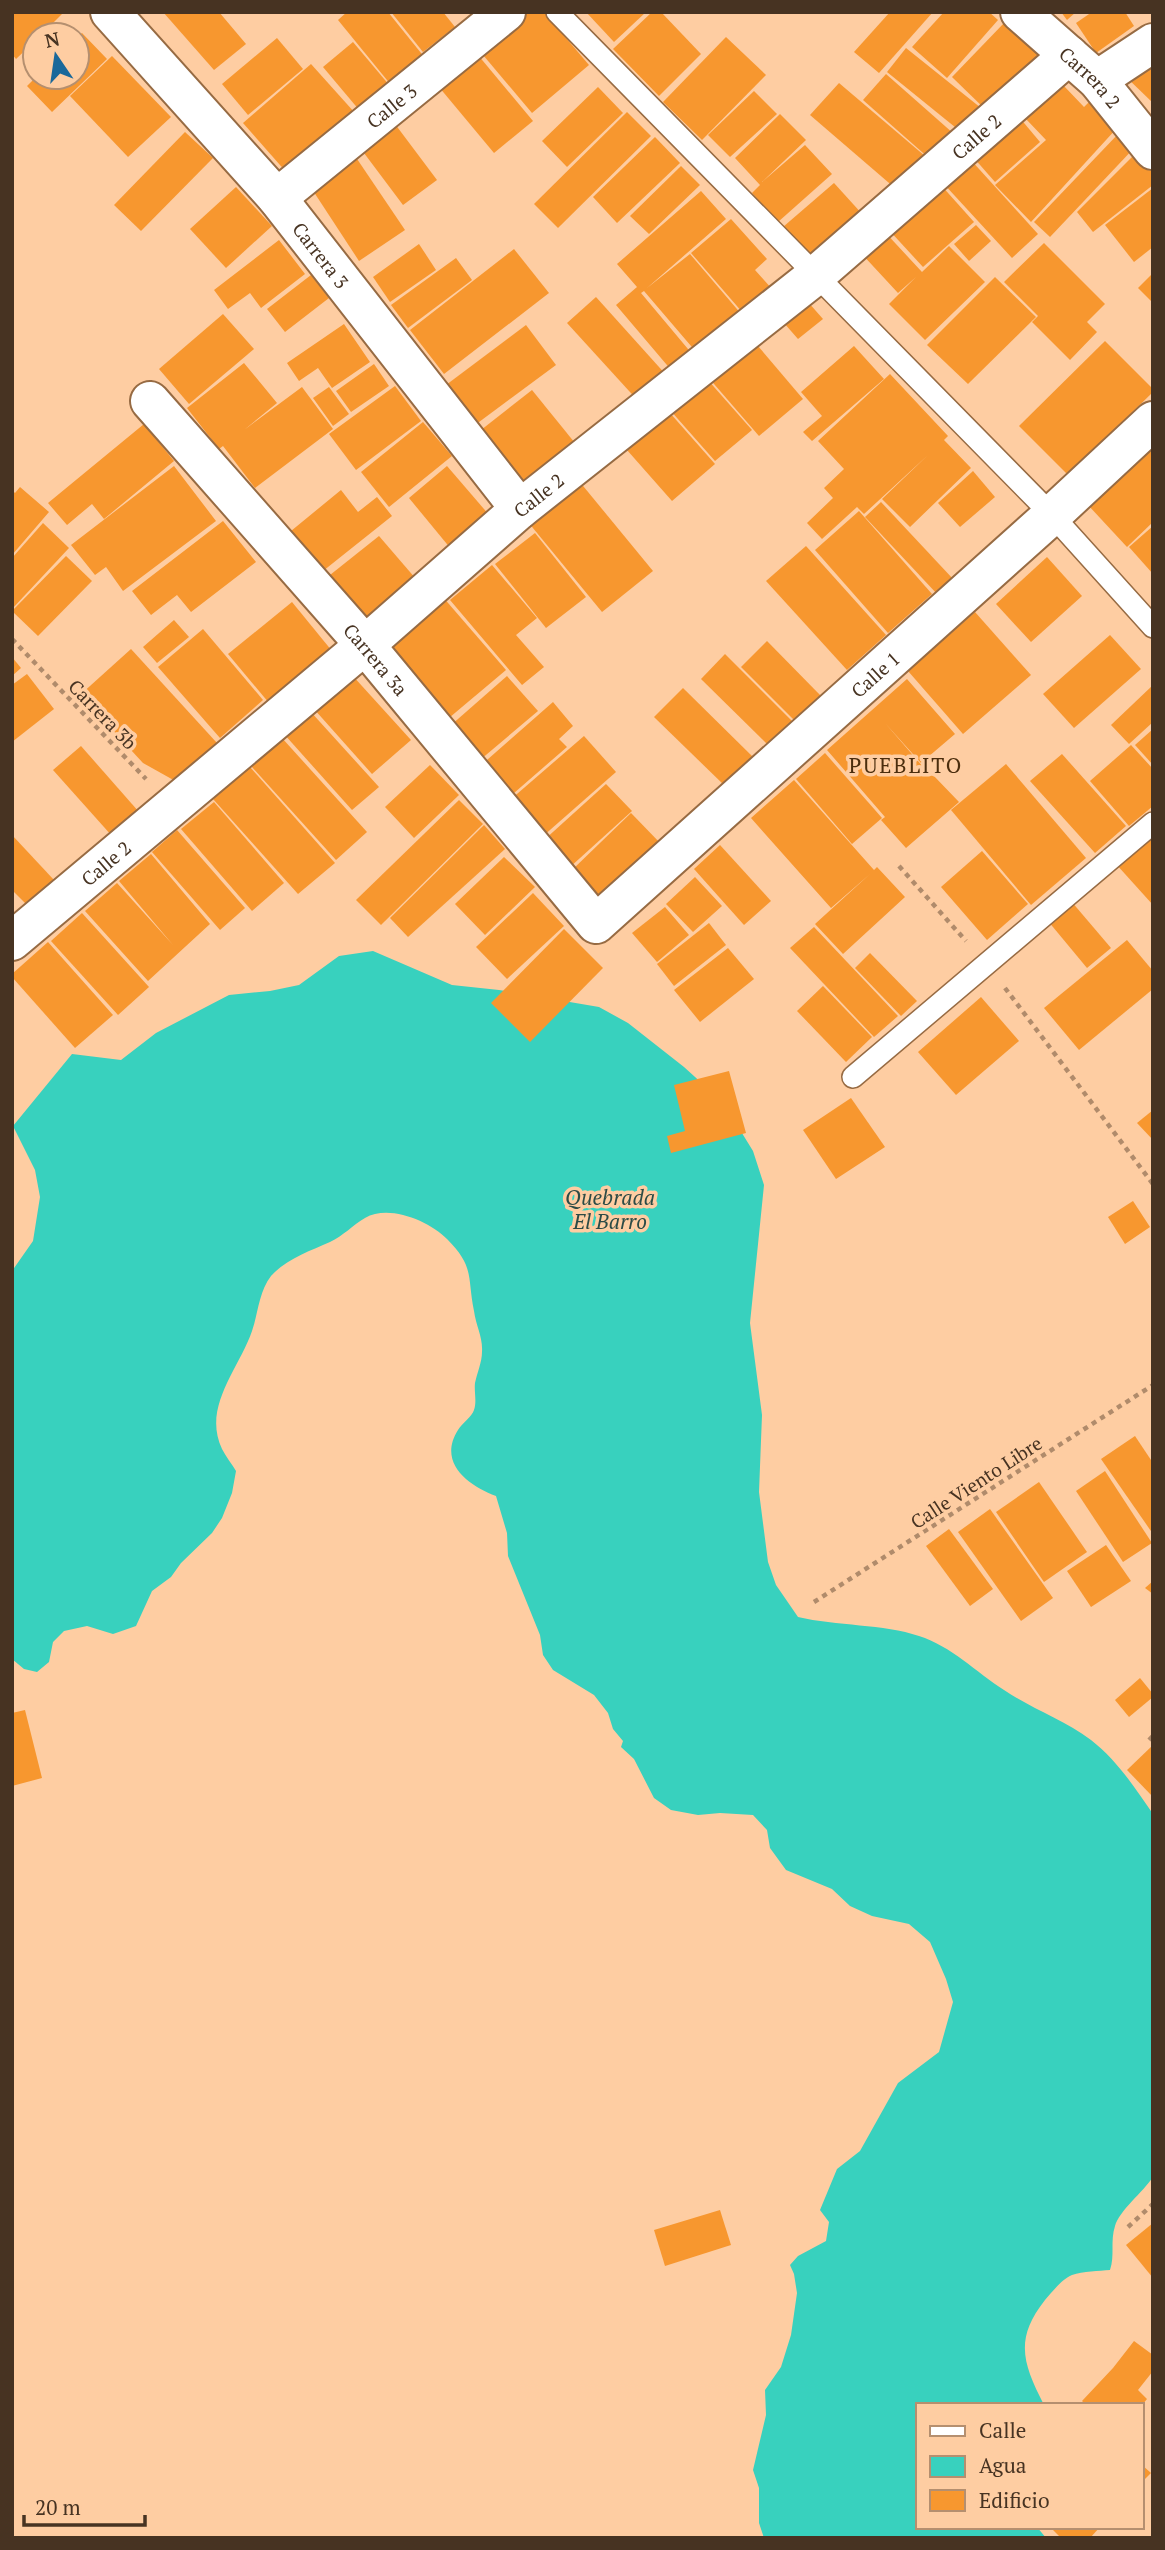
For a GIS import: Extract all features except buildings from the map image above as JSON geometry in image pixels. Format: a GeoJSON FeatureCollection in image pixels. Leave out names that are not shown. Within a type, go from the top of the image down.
{"type":"FeatureCollection","features":[{"type":"Feature","properties":{"kind":"street","name":"Carrera 3"},"geometry":{"type":"LineString","coordinates":[[110,12],[277,198],[520,509]]}},
{"type":"Feature","properties":{"kind":"street","name":"Calle 3"},"geometry":{"type":"LineString","coordinates":[[277,198],[506,12]]}},
{"type":"Feature","properties":{"kind":"street","name":"Carrera 2"},"geometry":{"type":"LineString","coordinates":[[1020,12],[1097,80],[1153,150]]}},
{"type":"Feature","properties":{"kind":"street"},"geometry":{"type":"LineString","coordinates":[[1097,80],[1153,43]]}},
{"type":"Feature","properties":{"kind":"street","name":"Calle 2"},"geometry":{"type":"LineString","coordinates":[[14,937],[365,645],[520,509],[816,276],[1069,55]]}},
{"type":"Feature","properties":{"kind":"street","name":"Carrera 3a"},"geometry":{"type":"LineString","coordinates":[[150,401],[365,645],[596,924]]}},
{"type":"Feature","properties":{"kind":"street","name":"Calle 1"},"geometry":{"type":"LineString","coordinates":[[596,924],[1153,421]]}},
{"type":"Feature","properties":{"kind":"lane"},"geometry":{"type":"LineString","coordinates":[[557,12],[1052,515],[1153,627]]}},
{"type":"Feature","properties":{"kind":"lane"},"geometry":{"type":"LineString","coordinates":[[853,1077],[1153,823]]}},
{"type":"Feature","properties":{"kind":"path","name":"Carrera 3b"},"geometry":{"type":"LineString","coordinates":[[12,639],[173,807]]}},
{"type":"Feature","properties":{"kind":"path"},"geometry":{"type":"LineString","coordinates":[[899,866],[987,964],[1153,1184]]}},
{"type":"Feature","properties":{"kind":"path","name":"Calle Viento Libre"},"geometry":{"type":"LineString","coordinates":[[814,1602],[1153,1385]]}},
{"type":"Feature","properties":{"kind":"path"},"geometry":{"type":"LineString","coordinates":[[1128,2227],[1153,2204]]}},
{"type":"Feature","properties":{"kind":"water","name":"Quebrada El Barro"},"geometry":{"type":"Polygon","coordinates":[[[373,951],[452,985],[599,1007],[628,1023],[716,1096],[753,1151],[764,1185],[750,1323],[762,1415],[759,1492],[768,1562],[776,1585],[798,1617],[905,1632],[942,1646],[1015,1697],[1091,1740],[1117,1765],[1153,1814],[1153,2177],[1117,2220],[1110,2270],[1081,2273],[1065,2279],[1035,2314],[1029,2327],[1025,2352],[1031,2377],[1043,2403],[916,2403],[916,2529],[1039,2529],[1046,2538],[764,2538],[759,2523],[759,2488],[753,2470],[766,2415],[765,2390],[781,2367],[791,2335],[797,2293],[790,2265],[798,2256],[826,2241],[829,2222],[820,2210],[837,2169],[860,2151],[898,2083],[939,2052],[953,2002],[930,1942],[909,1924],[872,1916],[850,1906],[832,1889],[786,1870],[770,1848],[767,1830],[753,1815],[698,1815],[671,1810],[654,1798],[634,1759],[621,1747],[623,1741],[613,1729],[608,1713],[594,1695],[553,1670],[543,1655],[540,1635],[508,1556],[507,1533],[496,1496],[476,1486],[459,1472],[451,1453],[452,1442],[458,1430],[475,1407],[475,1383],[482,1347],[466,1265],[456,1249],[439,1232],[408,1216],[375,1214],[335,1240],[291,1260],[271,1276],[261,1296],[252,1331],[219,1403],[217,1433],[222,1449],[236,1471],[232,1493],[222,1518],[212,1533],[181,1563],[171,1577],[152,1591],[136,1626],[113,1634],[87,1626],[64,1631],[53,1642],[49,1662],[37,1672],[24,1669],[12,1659],[12,1271],[33,1241],[40,1197],[35,1170],[13,1126],[72,1054],[121,1060],[156,1033],[229,995],[299,985],[339,956],[373,951]]]}},
{"type":"Feature","properties":{"kind":"district","name":"PUEBLITO"},"geometry":{"type":"Point","coordinates":[906,765]}}]}
